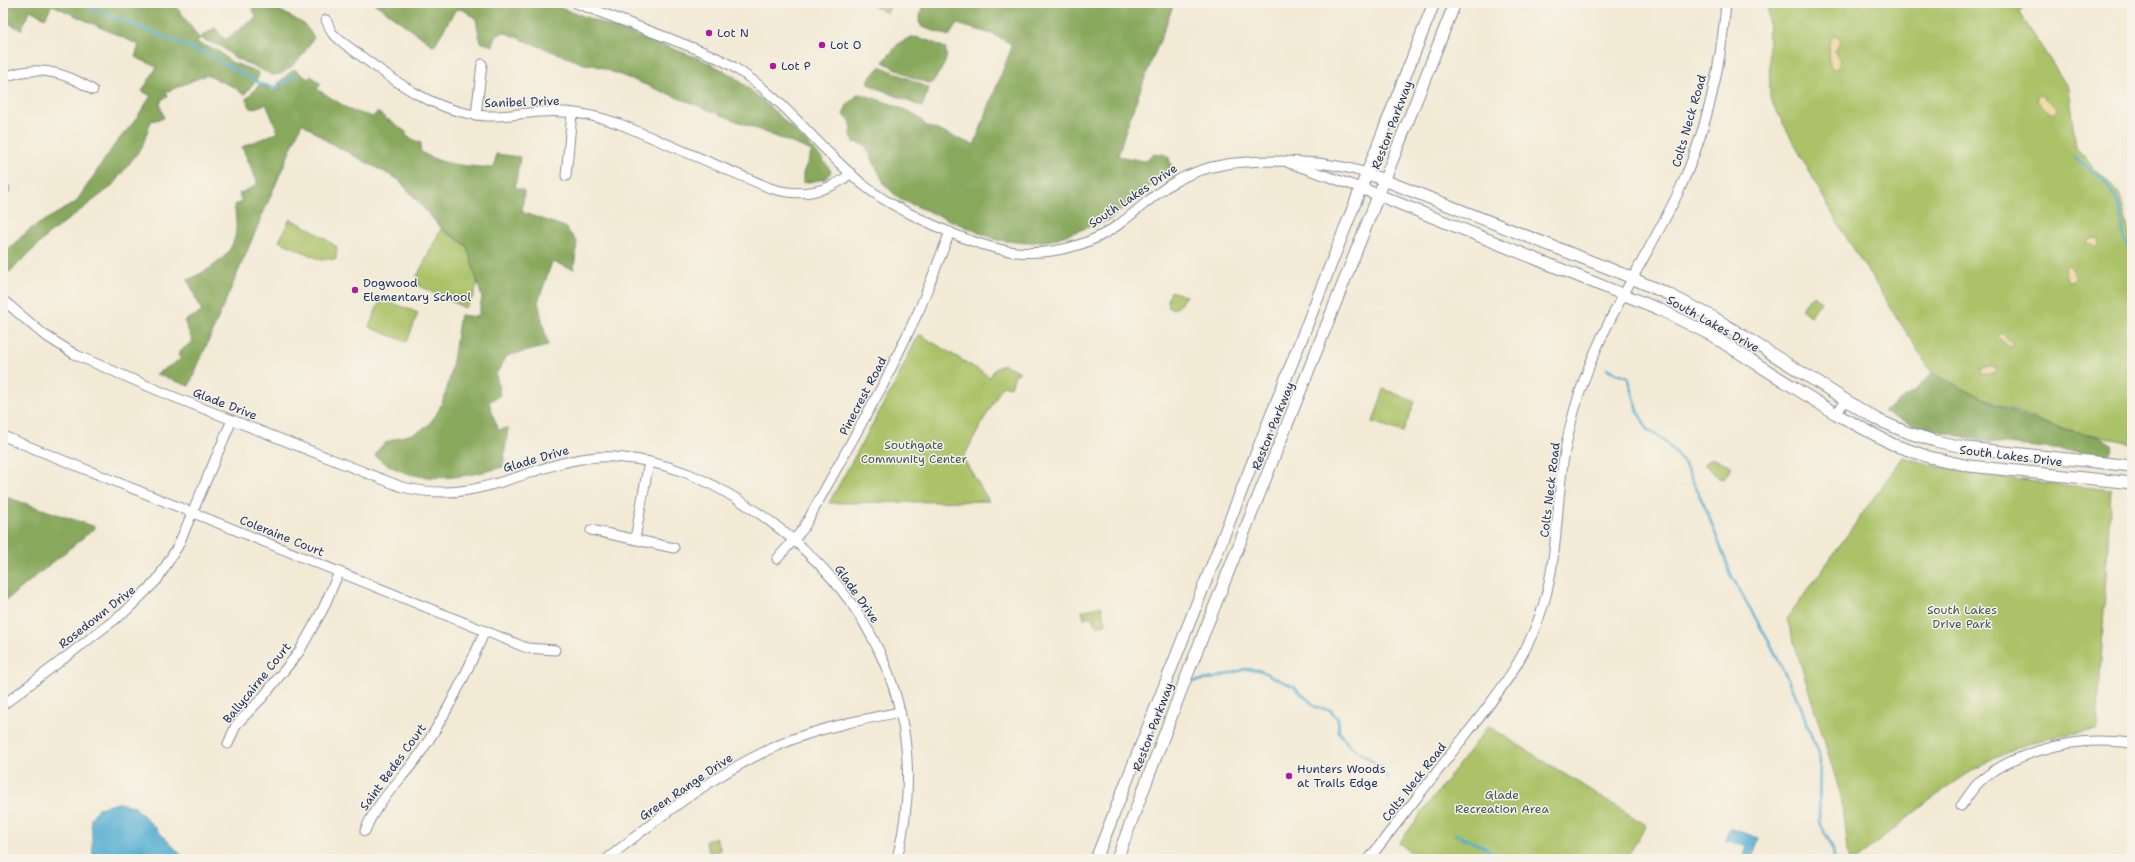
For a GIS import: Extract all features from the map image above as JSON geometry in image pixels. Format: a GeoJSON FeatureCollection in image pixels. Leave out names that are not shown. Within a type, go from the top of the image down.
{"type":"FeatureCollection","features":[{"type":"Feature","properties":{"kind":"main road","name":"Reston Parkway"},"geometry":{"type":"LineString","coordinates":[[1096,859],[1434,3]]}},
{"type":"Feature","properties":{"kind":"main road","name":"Reston Parkway"},"geometry":{"type":"LineString","coordinates":[[1117,859],[1196,654],[1455,3]]}},
{"type":"Feature","properties":{"kind":"main road","name":"South Lakes Drive"},"geometry":{"type":"LineString","coordinates":[[1366,173],[1632,278],[1713,317],[1846,400],[1893,427],[1934,441],[1975,449],[2132,466]]}},
{"type":"Feature","properties":{"kind":"main road","name":"South Lakes Drive"},"geometry":{"type":"LineString","coordinates":[[1361,188],[1625,293],[1666,312],[1711,335],[1836,414],[1894,445],[1948,462],[2132,483]]}},
{"type":"Feature","properties":{"kind":"street","name":"South Lakes Drive"},"geometry":{"type":"LineString","coordinates":[[576,3],[707,53],[740,70],[763,89],[866,187],[892,205],[950,232],[989,246],[1017,252],[1038,252],[1070,248],[1092,240],[1110,231],[1156,194],[1188,174],[1242,161],[1324,162],[1366,173]]}},
{"type":"Feature","properties":{"kind":"street","name":"Colts Neck Road"},"geometry":{"type":"LineString","coordinates":[[1370,859],[1491,703],[1513,670],[1529,641],[1543,607],[1551,571],[1561,476],[1572,420],[1592,360],[1632,278],[1677,194],[1696,147],[1715,77],[1726,3]]}},
{"type":"Feature","properties":{"kind":"street","name":"Sanibel Drive"},"geometry":{"type":"LineString","coordinates":[[326,20],[336,37],[412,91],[439,106],[476,115],[492,116],[547,112],[572,113],[600,118],[620,124],[770,188],[786,192],[801,193],[822,190],[840,182],[851,173]]}},
{"type":"Feature","properties":{"kind":"street"},"geometry":{"type":"LineString","coordinates":[[476,115],[482,64]]}},
{"type":"Feature","properties":{"kind":"street"},"geometry":{"type":"LineString","coordinates":[[3,78],[29,71],[53,72],[79,81],[93,90]]}},
{"type":"Feature","properties":{"kind":"street"},"geometry":{"type":"LineString","coordinates":[[566,176],[572,113]]}},
{"type":"Feature","properties":{"kind":"street","name":"South Lakes Drive"},"geometry":{"type":"LineString","coordinates":[[1282,161],[1361,188]]}},
{"type":"Feature","properties":{"kind":"street","name":"Pinecrest Road"},"geometry":{"type":"LineString","coordinates":[[777,559],[795,540],[819,501],[890,372],[920,308],[950,232]]}},
{"type":"Feature","properties":{"kind":"street","name":"Glade Drive"},"geometry":{"type":"LineString","coordinates":[[3,300],[43,334],[76,355],[232,420],[402,487],[428,492],[450,492],[474,489],[543,467],[581,459],[615,458],[649,462],[679,469],[709,482],[761,515],[795,540],[827,571],[856,609],[883,661],[900,712],[905,744],[907,786],[904,826],[897,859]]}},
{"type":"Feature","properties":{"kind":"street"},"geometry":{"type":"LineString","coordinates":[[1836,414],[1846,400]]}},
{"type":"Feature","properties":{"kind":"street","name":"Rosedown Drive"},"geometry":{"type":"LineString","coordinates":[[3,705],[126,611],[147,592],[170,561],[232,420]]}},
{"type":"Feature","properties":{"kind":"street","name":"Coleraine Court"},"geometry":{"type":"LineString","coordinates":[[3,436],[528,648],[555,650]]}},
{"type":"Feature","properties":{"kind":"street"},"geometry":{"type":"LineString","coordinates":[[635,539],[649,462]]}},
{"type":"Feature","properties":{"kind":"street"},"geometry":{"type":"LineString","coordinates":[[591,530],[674,548]]}},
{"type":"Feature","properties":{"kind":"street","name":"Ballycairne Court"},"geometry":{"type":"LineString","coordinates":[[228,744],[236,725],[262,698],[299,652],[323,609],[339,572]]}},
{"type":"Feature","properties":{"kind":"street","name":"Saint Bedes Court"},"geometry":{"type":"LineString","coordinates":[[365,831],[375,809],[408,769],[438,726],[467,672],[485,631]]}},
{"type":"Feature","properties":{"kind":"street","name":"Green Range Drive"},"geometry":{"type":"LineString","coordinates":[[607,859],[689,798],[720,777],[751,759],[771,749],[817,732],[900,712]]}},
{"type":"Feature","properties":{"kind":"street"},"geometry":{"type":"LineString","coordinates":[[1961,806],[1982,778],[1997,768],[2016,759],[2051,748],[2074,744],[2100,741],[2132,743]]}},
{"type":"Feature","properties":{"kind":"green space"},"geometry":{"type":"Polygon","coordinates":[[[3,3],[122,3],[127,5],[128,3],[174,3],[199,38],[197,43],[217,50],[231,62],[258,72],[259,76],[244,95],[234,87],[206,75],[166,92],[168,97],[162,99],[160,105],[164,118],[151,121],[142,147],[111,187],[49,234],[11,271],[3,274],[3,254],[30,229],[76,202],[115,144],[133,123],[151,96],[142,91],[157,67],[135,57],[139,45],[52,5],[45,18],[30,10],[21,30],[3,20],[3,3]]]}},
{"type":"Feature","properties":{"kind":"green space"},"geometry":{"type":"Polygon","coordinates":[[[255,3],[273,3],[272,6],[304,24],[314,37],[302,56],[291,67],[281,74],[273,75],[235,58],[221,46],[199,38],[215,28],[225,40],[257,17],[252,9],[255,3]]]}},
{"type":"Feature","properties":{"kind":"green space"},"geometry":{"type":"Polygon","coordinates":[[[374,3],[547,3],[701,59],[733,76],[754,94],[786,122],[816,152],[831,172],[825,179],[803,183],[803,173],[812,151],[597,66],[584,64],[503,32],[494,38],[493,46],[480,42],[476,19],[464,10],[456,9],[434,46],[374,3]]]}},
{"type":"Feature","properties":{"kind":"green space"},"geometry":{"type":"Polygon","coordinates":[[[874,3],[892,3],[887,13],[873,6],[874,3]]]}},
{"type":"Feature","properties":{"kind":"green space"},"geometry":{"type":"Polygon","coordinates":[[[923,3],[1174,3],[1137,98],[1118,156],[1144,161],[1152,155],[1162,153],[1169,158],[1171,165],[1168,172],[1109,220],[1052,240],[1026,243],[997,240],[899,199],[885,185],[865,145],[854,142],[851,135],[851,122],[843,115],[847,105],[858,94],[864,95],[907,111],[915,115],[925,125],[974,145],[1011,49],[1010,43],[992,34],[957,24],[949,36],[922,27],[919,22],[923,3]]]}},
{"type":"Feature","properties":{"kind":"green space"},"geometry":{"type":"Polygon","coordinates":[[[1768,3],[2029,3],[2019,12],[2068,88],[2076,148],[2119,193],[2132,244],[2132,443],[2055,427],[1974,394],[1932,373],[1838,224],[1770,99],[1768,3]]]}},
{"type":"Feature","properties":{"kind":"green space"},"geometry":{"type":"Polygon","coordinates":[[[911,37],[924,39],[945,48],[945,62],[931,84],[911,77],[883,62],[899,43],[911,37]]]}},
{"type":"Feature","properties":{"kind":"green space"},"geometry":{"type":"Polygon","coordinates":[[[880,66],[929,88],[922,107],[870,85],[868,80],[880,66]]]}},
{"type":"Feature","properties":{"kind":"green space"},"geometry":{"type":"Polygon","coordinates":[[[294,69],[308,79],[311,76],[321,84],[317,89],[352,111],[373,117],[377,112],[406,132],[406,136],[421,143],[420,151],[437,160],[465,166],[494,168],[496,154],[520,157],[515,187],[524,191],[522,212],[565,227],[577,242],[574,269],[552,262],[538,302],[548,346],[507,356],[496,374],[500,395],[489,402],[498,430],[508,428],[503,467],[470,475],[437,478],[405,472],[390,466],[375,456],[379,449],[392,440],[422,430],[436,415],[447,388],[451,373],[460,315],[478,317],[482,298],[467,246],[441,228],[399,180],[327,141],[302,123],[189,386],[156,374],[181,359],[178,352],[193,342],[184,321],[202,312],[188,280],[212,267],[228,252],[236,233],[234,205],[242,202],[239,194],[257,185],[257,181],[242,147],[278,132],[266,104],[251,109],[246,99],[260,84],[273,91],[282,87],[278,83],[294,69]]]}},
{"type":"Feature","properties":{"kind":"green space"},"geometry":{"type":"Polygon","coordinates":[[[290,219],[311,229],[337,247],[336,259],[321,260],[279,241],[290,219]]]}},
{"type":"Feature","properties":{"kind":"green space"},"geometry":{"type":"Polygon","coordinates":[[[441,229],[467,246],[478,282],[474,295],[465,308],[419,286],[417,276],[441,229]]]}},
{"type":"Feature","properties":{"kind":"green space"},"geometry":{"type":"Polygon","coordinates":[[[1171,291],[1186,296],[1178,307],[1172,309],[1169,308],[1168,300],[1171,291]]]}},
{"type":"Feature","properties":{"kind":"green space"},"geometry":{"type":"Polygon","coordinates":[[[1813,295],[1821,302],[1810,316],[1801,309],[1813,295]]]}},
{"type":"Feature","properties":{"kind":"green space"},"geometry":{"type":"Polygon","coordinates":[[[381,298],[418,313],[407,342],[369,327],[381,298]]]}},
{"type":"Feature","properties":{"kind":"green space","name":"Southgate Community Center"},"geometry":{"type":"Polygon","coordinates":[[[919,334],[990,377],[995,369],[1004,364],[1020,372],[1015,375],[1011,387],[1003,385],[963,458],[989,501],[829,503],[893,387],[919,334]]]}},
{"type":"Feature","properties":{"kind":"green space"},"geometry":{"type":"Polygon","coordinates":[[[1932,373],[1992,403],[2023,416],[2055,427],[2085,433],[2100,438],[2113,445],[2109,455],[1988,442],[1915,426],[1883,412],[1913,392],[1932,373]]]}},
{"type":"Feature","properties":{"kind":"green space"},"geometry":{"type":"Polygon","coordinates":[[[1384,389],[1415,402],[1403,432],[1373,422],[1384,389]]]}},
{"type":"Feature","properties":{"kind":"green space","name":"South Lakes Drive Park"},"geometry":{"type":"Polygon","coordinates":[[[1903,457],[1928,464],[1980,474],[2111,490],[2097,730],[2066,734],[2034,742],[2009,751],[1985,763],[1941,792],[1857,859],[1848,859],[1841,796],[1787,619],[1903,457]]]}},
{"type":"Feature","properties":{"kind":"green space"},"geometry":{"type":"Polygon","coordinates":[[[1710,458],[1730,465],[1732,468],[1723,479],[1719,478],[1704,464],[1710,458]]]}},
{"type":"Feature","properties":{"kind":"green space"},"geometry":{"type":"Polygon","coordinates":[[[3,496],[96,527],[3,603],[3,496]]]}},
{"type":"Feature","properties":{"kind":"green space"},"geometry":{"type":"Polygon","coordinates":[[[1101,606],[1106,624],[1096,626],[1091,616],[1084,618],[1082,611],[1101,606]]]}},
{"type":"Feature","properties":{"kind":"green space","name":"Glade Recreation Area"},"geometry":{"type":"Polygon","coordinates":[[[1488,726],[1646,825],[1626,859],[1420,859],[1399,843],[1488,726]]]}},
{"type":"Feature","properties":{"kind":"green space"},"geometry":{"type":"Polygon","coordinates":[[[716,837],[721,850],[710,854],[705,841],[716,837]]]}},
{"type":"Feature","properties":{"kind":"sand"},"geometry":{"type":"Polygon","coordinates":[[[1837,35],[1841,40],[1834,51],[1841,61],[1836,70],[1830,66],[1829,44],[1833,36],[1837,35]]]}},
{"type":"Feature","properties":{"kind":"sand"},"geometry":{"type":"Polygon","coordinates":[[[2040,95],[2057,107],[2056,113],[2050,113],[2038,102],[2037,97],[2040,95]]]}},
{"type":"Feature","properties":{"kind":"sand"},"geometry":{"type":"Polygon","coordinates":[[[2098,238],[2099,245],[2096,248],[2087,242],[2088,239],[2098,238]]]}},
{"type":"Feature","properties":{"kind":"sand"},"geometry":{"type":"Polygon","coordinates":[[[2068,265],[2072,269],[2076,279],[2074,281],[2067,280],[2064,268],[2068,265]]]}},
{"type":"Feature","properties":{"kind":"sand"},"geometry":{"type":"Polygon","coordinates":[[[2000,333],[2005,335],[2008,340],[2013,343],[2013,346],[2009,347],[1998,337],[2000,333]]]}},
{"type":"Feature","properties":{"kind":"sand"},"geometry":{"type":"Polygon","coordinates":[[[1991,366],[1996,367],[1997,371],[1990,374],[1981,374],[1982,369],[1991,366]]]}},
{"type":"Feature","properties":{"kind":"water"},"geometry":{"type":"Polygon","coordinates":[[[119,803],[135,807],[185,859],[93,859],[91,819],[98,808],[119,803]]]}},
{"type":"Feature","properties":{"kind":"water"},"geometry":{"type":"Polygon","coordinates":[[[1729,828],[1759,838],[1752,858],[1744,855],[1747,847],[1725,840],[1729,828]]]}},
{"type":"Feature","properties":{"kind":"waterway"},"geometry":{"type":"LineString","coordinates":[[79,3],[209,55],[261,84],[274,88],[287,82],[296,74]]}},
{"type":"Feature","properties":{"kind":"waterway"},"geometry":{"type":"LineString","coordinates":[[2075,158],[2101,177],[2115,197],[2119,208],[2124,237],[2132,253]]}},
{"type":"Feature","properties":{"kind":"waterway"},"geometry":{"type":"LineString","coordinates":[[1607,369],[1628,377],[1639,414],[1648,430],[1663,439],[1684,463],[1706,509],[1732,577],[1772,647],[1801,707],[1820,760],[1819,821],[1833,849],[1834,859]]}},
{"type":"Feature","properties":{"kind":"waterway"},"geometry":{"type":"LineString","coordinates":[[1190,682],[1215,678],[1246,669],[1259,670],[1294,687],[1316,707],[1330,710],[1338,719],[1339,732],[1349,745],[1382,768],[1388,779]]}},
{"type":"Feature","properties":{"kind":"waterway"},"geometry":{"type":"LineString","coordinates":[[1455,834],[1488,849],[1501,859]]}},
{"type":"Feature","properties":{"kind":"place","name":"Lot N"},"geometry":{"type":"Point","coordinates":[709,33]}},
{"type":"Feature","properties":{"kind":"place","name":"Lot O"},"geometry":{"type":"Point","coordinates":[822,45]}},
{"type":"Feature","properties":{"kind":"place","name":"Lot P"},"geometry":{"type":"Point","coordinates":[773,66]}},
{"type":"Feature","properties":{"kind":"place","name":"Dogwood Elementary School"},"geometry":{"type":"Point","coordinates":[355,290]}},
{"type":"Feature","properties":{"kind":"place","name":"Hunters Woods at Trails Edge"},"geometry":{"type":"Point","coordinates":[1289,776]}}]}
